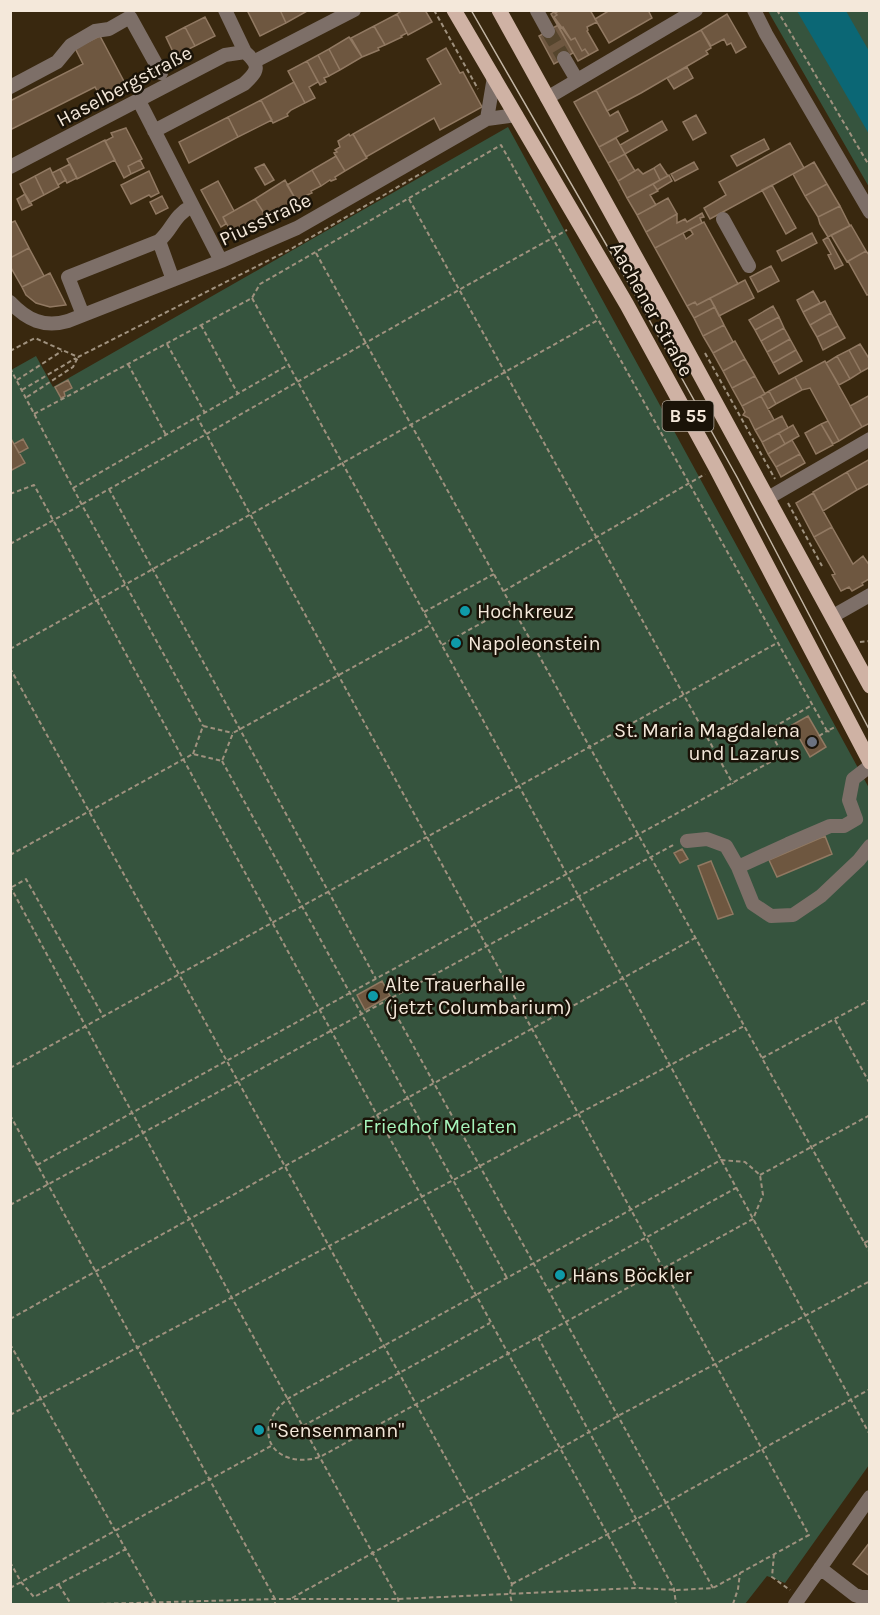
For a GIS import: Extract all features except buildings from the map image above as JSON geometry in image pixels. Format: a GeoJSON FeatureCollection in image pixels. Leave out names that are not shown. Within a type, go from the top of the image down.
{"type":"FeatureCollection","features":[{"type":"Feature","properties":{"kind":"main road","name":"Aachener Straße"},"geometry":{"type":"LineString","coordinates":[[454,10],[627,305],[716,468],[870,764]]}},
{"type":"Feature","properties":{"kind":"main road","name":"Aachener Straße"},"geometry":{"type":"LineString","coordinates":[[499,10],[870,686]]}},
{"type":"Feature","properties":{"kind":"street"},"geometry":{"type":"LineString","coordinates":[[154,131],[244,84],[254,75],[256,67],[225,10]]}},
{"type":"Feature","properties":{"kind":"street","name":"Haselbergstraße"},"geometry":{"type":"LineString","coordinates":[[10,167],[225,55],[250,57],[354,10]]}},
{"type":"Feature","properties":{"kind":"street"},"geometry":{"type":"LineString","coordinates":[[547,98],[696,10]]}},
{"type":"Feature","properties":{"kind":"street"},"geometry":{"type":"LineString","coordinates":[[754,10],[765,34],[870,212]]}},
{"type":"Feature","properties":{"kind":"street"},"geometry":{"type":"LineString","coordinates":[[537,11],[548,31]]}},
{"type":"Feature","properties":{"kind":"street"},"geometry":{"type":"LineString","coordinates":[[10,87],[57,62],[71,45],[95,31],[110,29],[130,17],[161,73]]}},
{"type":"Feature","properties":{"kind":"street"},"geometry":{"type":"LineString","coordinates":[[564,58],[577,80]]}},
{"type":"Feature","properties":{"kind":"street"},"geometry":{"type":"LineString","coordinates":[[487,119],[494,77]]}},
{"type":"Feature","properties":{"kind":"street"},"geometry":{"type":"LineString","coordinates":[[138,101],[221,261]]}},
{"type":"Feature","properties":{"kind":"street","name":"Piusstraße"},"geometry":{"type":"LineString","coordinates":[[10,302],[24,316],[46,324],[62,323],[221,261],[297,228],[487,119],[516,115]]}},
{"type":"Feature","properties":{"kind":"street"},"geometry":{"type":"LineString","coordinates":[[83,315],[68,277],[159,241],[166,235],[171,223],[182,211],[192,206]]}},
{"type":"Feature","properties":{"kind":"street"},"geometry":{"type":"LineString","coordinates":[[723,219],[749,266]]}},
{"type":"Feature","properties":{"kind":"street"},"geometry":{"type":"LineString","coordinates":[[159,241],[173,280]]}},
{"type":"Feature","properties":{"kind":"street"},"geometry":{"type":"LineString","coordinates":[[768,498],[870,439]]}},
{"type":"Feature","properties":{"kind":"street"},"geometry":{"type":"LineString","coordinates":[[833,616],[870,595]]}},
{"type":"Feature","properties":{"kind":"street"},"geometry":{"type":"LineString","coordinates":[[738,867],[830,826],[844,826],[856,819],[849,800],[853,779],[870,764]]}},
{"type":"Feature","properties":{"kind":"street"},"geometry":{"type":"LineString","coordinates":[[687,841],[707,839],[726,846],[738,867],[753,904],[771,916],[793,915],[821,896],[859,861],[870,846]]}},
{"type":"Feature","properties":{"kind":"street"},"geometry":{"type":"LineString","coordinates":[[798,1601],[870,1497]]}},
{"type":"Feature","properties":{"kind":"street"},"geometry":{"type":"LineString","coordinates":[[820,1568],[855,1595],[870,1597]]}},
{"type":"Feature","properties":{"kind":"path"},"geometry":{"type":"LineString","coordinates":[[777,10],[870,167]]}},
{"type":"Feature","properties":{"kind":"path"},"geometry":{"type":"LineString","coordinates":[[34,414],[252,298],[260,284],[501,145],[777,643],[829,732]]}},
{"type":"Feature","properties":{"kind":"path"},"geometry":{"type":"LineString","coordinates":[[409,199],[733,784]]}},
{"type":"Feature","properties":{"kind":"path"},"geometry":{"type":"LineString","coordinates":[[10,544],[459,288],[553,238]]}},
{"type":"Feature","properties":{"kind":"path"},"geometry":{"type":"LineString","coordinates":[[316,253],[870,1253]]}},
{"type":"Feature","properties":{"kind":"path"},"geometry":{"type":"LineString","coordinates":[[252,298],[870,1435]]}},
{"type":"Feature","properties":{"kind":"path"},"geometry":{"type":"LineString","coordinates":[[10,649],[598,320]]}},
{"type":"Feature","properties":{"kind":"path"},"geometry":{"type":"LineString","coordinates":[[201,325],[238,394]]}},
{"type":"Feature","properties":{"kind":"path"},"geometry":{"type":"LineString","coordinates":[[10,351],[35,338]]}},
{"type":"Feature","properties":{"kind":"path"},"geometry":{"type":"LineString","coordinates":[[167,343],[205,413]]}},
{"type":"Feature","properties":{"kind":"path"},"geometry":{"type":"LineString","coordinates":[[16,380],[63,350]]}},
{"type":"Feature","properties":{"kind":"path"},"geometry":{"type":"LineString","coordinates":[[22,390],[78,357],[73,367],[26,397]]}},
{"type":"Feature","properties":{"kind":"path"},"geometry":{"type":"LineString","coordinates":[[128,364],[166,435]]}},
{"type":"Feature","properties":{"kind":"path"},"geometry":{"type":"LineString","coordinates":[[73,488],[288,365]]}},
{"type":"Feature","properties":{"kind":"path"},"geometry":{"type":"LineString","coordinates":[[10,368],[81,505],[203,726],[193,754],[10,855]]}},
{"type":"Feature","properties":{"kind":"path"},"geometry":{"type":"LineString","coordinates":[[99,1605],[275,1599],[398,1599],[638,1588],[712,1588],[809,1535],[197,417]]}},
{"type":"Feature","properties":{"kind":"path"},"geometry":{"type":"LineString","coordinates":[[504,591],[716,468]]}},
{"type":"Feature","properties":{"kind":"path"},"geometry":{"type":"LineString","coordinates":[[10,494],[34,485],[376,1115],[638,1588]]}},
{"type":"Feature","properties":{"kind":"path"},"geometry":{"type":"LineString","coordinates":[[109,489],[376,979]]}},
{"type":"Feature","properties":{"kind":"path"},"geometry":{"type":"LineString","coordinates":[[424,612],[494,574]]}},
{"type":"Feature","properties":{"kind":"path"},"geometry":{"type":"LineString","coordinates":[[442,645],[512,606]]}},
{"type":"Feature","properties":{"kind":"path"},"geometry":{"type":"LineString","coordinates":[[222,761],[233,733],[239,729],[430,625]]}},
{"type":"Feature","properties":{"kind":"path"},"geometry":{"type":"LineString","coordinates":[[10,1068],[777,643]]}},
{"type":"Feature","properties":{"kind":"path"},"geometry":{"type":"LineString","coordinates":[[10,668],[469,1500],[512,1584],[510,1594],[512,1605]]}},
{"type":"Feature","properties":{"kind":"path"},"geometry":{"type":"LineString","coordinates":[[37,1165],[783,755],[769,730],[812,705]]}},
{"type":"Feature","properties":{"kind":"path"},"geometry":{"type":"LineString","coordinates":[[819,736],[848,719]]}},
{"type":"Feature","properties":{"kind":"path"},"geometry":{"type":"LineString","coordinates":[[203,726],[233,733]]}},
{"type":"Feature","properties":{"kind":"path"},"geometry":{"type":"LineString","coordinates":[[193,754],[222,761],[507,1278]]}},
{"type":"Feature","properties":{"kind":"path"},"geometry":{"type":"LineString","coordinates":[[10,1205],[681,840],[687,841]]}},
{"type":"Feature","properties":{"kind":"path"},"geometry":{"type":"LineString","coordinates":[[104,1016],[26,879],[11,886],[232,1298],[398,1599],[399,1605]]}},
{"type":"Feature","properties":{"kind":"path"},"geometry":{"type":"LineString","coordinates":[[10,1319],[695,938]]}},
{"type":"Feature","properties":{"kind":"path"},"geometry":{"type":"LineString","coordinates":[[388,999],[712,1588]]}},
{"type":"Feature","properties":{"kind":"path"},"geometry":{"type":"LineString","coordinates":[[762,1058],[870,1000]]}},
{"type":"Feature","properties":{"kind":"path"},"geometry":{"type":"LineString","coordinates":[[835,1019],[870,1084]]}},
{"type":"Feature","properties":{"kind":"path"},"geometry":{"type":"LineString","coordinates":[[10,1415],[744,1026]]}},
{"type":"Feature","properties":{"kind":"path"},"geometry":{"type":"LineString","coordinates":[[10,1115],[275,1599],[275,1605]]}},
{"type":"Feature","properties":{"kind":"path"},"geometry":{"type":"LineString","coordinates":[[760,1175],[870,1115]]}},
{"type":"Feature","properties":{"kind":"path"},"geometry":{"type":"LineString","coordinates":[[721,1160],[745,1162],[760,1175],[763,1194],[753,1219],[320,1457],[296,1460],[280,1455],[272,1446],[269,1435],[270,1421],[277,1407],[289,1398],[721,1160]]}},
{"type":"Feature","properties":{"kind":"path"},"geometry":{"type":"LineString","coordinates":[[549,1291],[736,1188]]}},
{"type":"Feature","properties":{"kind":"path"},"geometry":{"type":"LineString","coordinates":[[864,1243],[870,1240]]}},
{"type":"Feature","properties":{"kind":"path"},"geometry":{"type":"LineString","coordinates":[[290,1599],[618,1416],[870,1281]]}},
{"type":"Feature","properties":{"kind":"path"},"geometry":{"type":"LineString","coordinates":[[303,1426],[491,1323]]}},
{"type":"Feature","properties":{"kind":"path"},"geometry":{"type":"LineString","coordinates":[[538,1337],[674,1589],[676,1605]]}},
{"type":"Feature","properties":{"kind":"path"},"geometry":{"type":"LineString","coordinates":[[10,1344],[43,1398],[156,1603]]}},
{"type":"Feature","properties":{"kind":"path"},"geometry":{"type":"LineString","coordinates":[[512,1584],[666,1503],[870,1389]]}},
{"type":"Feature","properties":{"kind":"path"},"geometry":{"type":"LineString","coordinates":[[10,1588],[272,1446]]}},
{"type":"Feature","properties":{"kind":"path"},"geometry":{"type":"LineString","coordinates":[[10,1562],[33,1597],[126,1549]]}},
{"type":"Feature","properties":{"kind":"path"},"geometry":{"type":"LineString","coordinates":[[774,1554],[772,1577],[798,1601]]}},
{"type":"Feature","properties":{"kind":"path"},"geometry":{"type":"LineString","coordinates":[[733,1605],[740,1573]]}},
{"type":"Feature","properties":{"kind":"path"},"geometry":{"type":"LineString","coordinates":[[59,1585],[71,1605]]}},
{"type":"Feature","properties":{"kind":"green space"},"geometry":{"type":"Polygon","coordinates":[[[768,11],[869,11],[869,187],[768,11]]]}},
{"type":"Feature","properties":{"kind":"green space","name":"Friedhof Melaten"},"geometry":{"type":"Polygon","coordinates":[[[508,127],[869,788],[869,1465],[785,1583],[767,1576],[745,1604],[11,1604],[11,370],[36,356],[53,387],[508,127]]]}},
{"type":"Feature","properties":{"kind":"water"},"geometry":{"type":"Polygon","coordinates":[[[797,11],[846,11],[869,51],[869,134],[797,11]]]}},
{"type":"Feature","properties":{"kind":"tunnel"},"geometry":{"type":"LineString","coordinates":[[548,31],[564,58]]}},
{"type":"Feature","properties":{"kind":"tram line"},"geometry":{"type":"LineString","coordinates":[[471,10],[737,477],[870,731]]}},
{"type":"Feature","properties":{"kind":"place","name":"Hochkreuz"},"geometry":{"type":"Point","coordinates":[465,611]}},
{"type":"Feature","properties":{"kind":"place","name":"Napoleonstein"},"geometry":{"type":"Point","coordinates":[456,643]}},
{"type":"Feature","properties":{"kind":"place","name":"St. Maria Magdalena und Lazarus"},"geometry":{"type":"Point","coordinates":[812,742]}},
{"type":"Feature","properties":{"kind":"place","name":"Alte Trauerhalle (jetzt Columbarium)"},"geometry":{"type":"Point","coordinates":[373,996]}},
{"type":"Feature","properties":{"kind":"place","name":"Hans Böckler"},"geometry":{"type":"Point","coordinates":[560,1275]}},
{"type":"Feature","properties":{"kind":"place","name":"\"Sensenmann\""},"geometry":{"type":"Point","coordinates":[259,1430]}}]}
